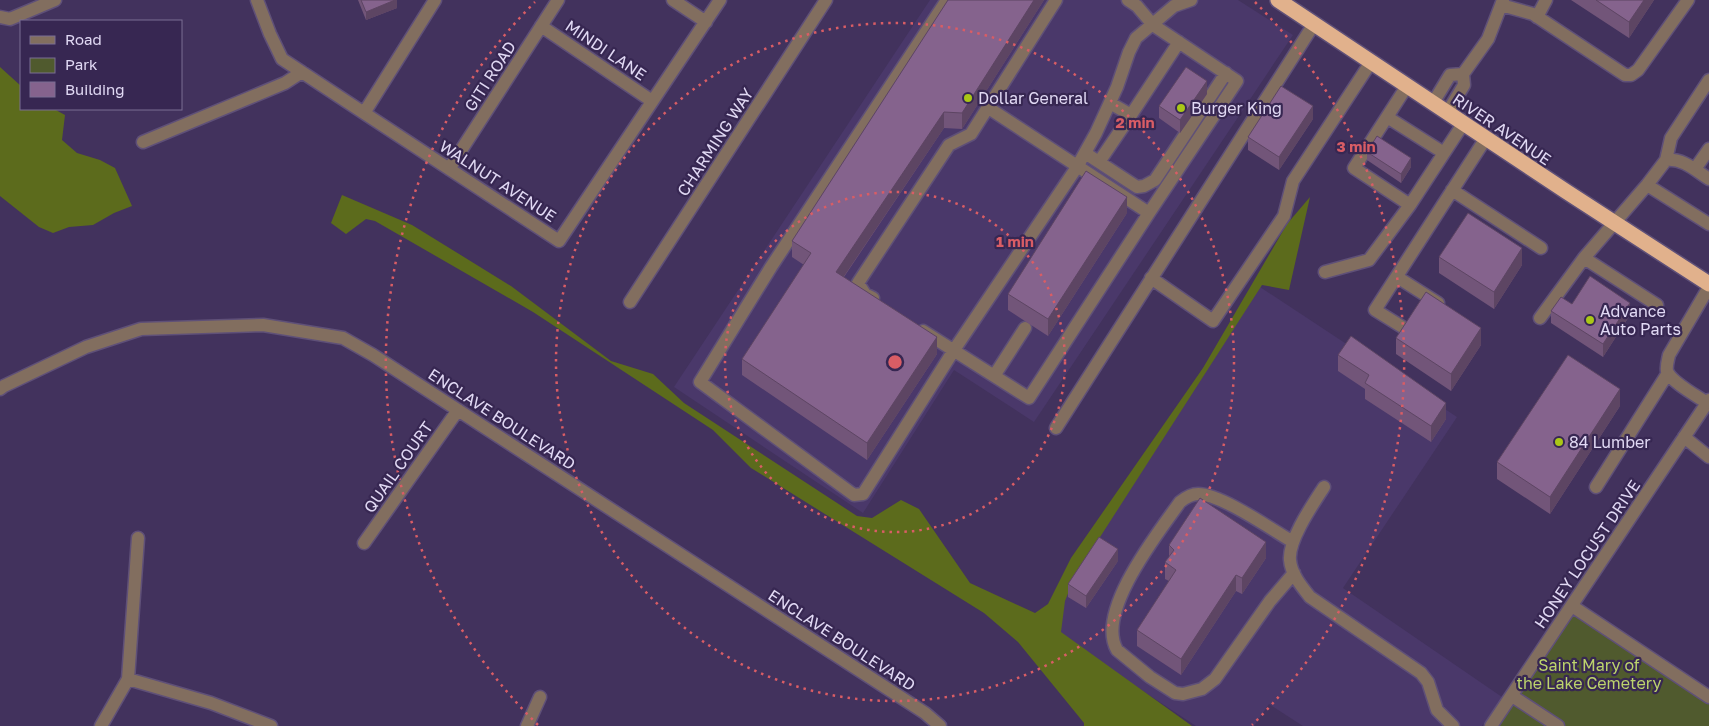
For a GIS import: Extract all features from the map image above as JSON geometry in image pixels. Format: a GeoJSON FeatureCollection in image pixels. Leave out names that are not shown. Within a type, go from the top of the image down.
{"type":"FeatureCollection","features":[{"type":"Feature","properties":{"kind":"highway","name":"RIVER AVENUE"},"geometry":{"type":"LineString","coordinates":[[1278,0],[1709,286]]}},
{"type":"Feature","properties":{"kind":"street"},"geometry":{"type":"LineString","coordinates":[[0,17],[10,19],[55,0]]}},
{"type":"Feature","properties":{"kind":"street","name":"WALNUT AVENUE"},"geometry":{"type":"LineString","coordinates":[[258,0],[270,34],[282,59],[559,241],[720,0]]}},
{"type":"Feature","properties":{"kind":"street"},"geometry":{"type":"LineString","coordinates":[[364,113],[435,0]]}},
{"type":"Feature","properties":{"kind":"street","name":"GITI ROAD"},"geometry":{"type":"LineString","coordinates":[[449,169],[558,0]]}},
{"type":"Feature","properties":{"kind":"street"},"geometry":{"type":"LineString","coordinates":[[673,0],[706,22]]}},
{"type":"Feature","properties":{"kind":"street","name":"CHARMING WAY"},"geometry":{"type":"LineString","coordinates":[[630,302],[826,0]]}},
{"type":"Feature","properties":{"kind":"street"},"geometry":{"type":"LineString","coordinates":[[947,0],[771,268],[700,382],[854,495],[863,494],[954,350],[1077,167],[1110,103],[1136,38],[1153,25],[1174,3],[1191,0]]}},
{"type":"Feature","properties":{"kind":"street"},"geometry":{"type":"LineString","coordinates":[[883,305],[865,294],[858,283],[949,145],[971,134],[1056,0]]}},
{"type":"Feature","properties":{"kind":"street"},"geometry":{"type":"LineString","coordinates":[[911,323],[1029,398],[1237,81],[1153,25],[1137,6],[1128,0]]}},
{"type":"Feature","properties":{"kind":"street"},"geometry":{"type":"LineString","coordinates":[[1537,17],[1546,0]]}},
{"type":"Feature","properties":{"kind":"street"},"geometry":{"type":"LineString","coordinates":[[1447,113],[1464,85],[1463,74],[1488,39],[1502,3],[1533,14],[1625,76],[1631,75],[1638,70],[1688,0]]}},
{"type":"Feature","properties":{"kind":"street"},"geometry":{"type":"LineString","coordinates":[[1056,428],[1314,24]]}},
{"type":"Feature","properties":{"kind":"street","name":"MINDI LANE"},"geometry":{"type":"LineString","coordinates":[[541,26],[652,101]]}},
{"type":"Feature","properties":{"kind":"street"},"geometry":{"type":"LineString","coordinates":[[1099,162],[1179,42]]}},
{"type":"Feature","properties":{"kind":"street"},"geometry":{"type":"LineString","coordinates":[[1151,278],[1213,321],[1284,216],[1293,181],[1371,62]]}},
{"type":"Feature","properties":{"kind":"street"},"geometry":{"type":"LineString","coordinates":[[143,142],[286,83],[302,72]]}},
{"type":"Feature","properties":{"kind":"street"},"geometry":{"type":"LineString","coordinates":[[1085,152],[1137,187],[1150,183],[1155,180],[1226,73]]}},
{"type":"Feature","properties":{"kind":"street"},"geometry":{"type":"LineString","coordinates":[[1433,103],[1450,75],[1463,74]]}},
{"type":"Feature","properties":{"kind":"street"},"geometry":{"type":"LineString","coordinates":[[1540,318],[1584,258],[1666,160],[1671,138],[1709,80]]}},
{"type":"Feature","properties":{"kind":"street"},"geometry":{"type":"LineString","coordinates":[[1407,86],[1354,168],[1410,206]]}},
{"type":"Feature","properties":{"kind":"street"},"geometry":{"type":"LineString","coordinates":[[1110,103],[1131,115]]}},
{"type":"Feature","properties":{"kind":"street"},"geometry":{"type":"LineString","coordinates":[[987,108],[1149,213]]}},
{"type":"Feature","properties":{"kind":"street"},"geometry":{"type":"LineString","coordinates":[[1388,117],[1444,153]]}},
{"type":"Feature","properties":{"kind":"street"},"geometry":{"type":"LineString","coordinates":[[1325,272],[1369,260],[1410,206],[1464,124]]}},
{"type":"Feature","properties":{"kind":"street"},"geometry":{"type":"LineString","coordinates":[[1404,328],[1376,310],[1486,138]]}},
{"type":"Feature","properties":{"kind":"street"},"geometry":{"type":"LineString","coordinates":[[1695,170],[1709,149]]}},
{"type":"Feature","properties":{"kind":"street"},"geometry":{"type":"LineString","coordinates":[[1666,160],[1680,161],[1709,179]]}},
{"type":"Feature","properties":{"kind":"street"},"geometry":{"type":"LineString","coordinates":[[1647,185],[1709,224]]}},
{"type":"Feature","properties":{"kind":"street"},"geometry":{"type":"LineString","coordinates":[[1452,190],[1541,248]]}},
{"type":"Feature","properties":{"kind":"street"},"geometry":{"type":"LineString","coordinates":[[1584,258],[1657,305]]}},
{"type":"Feature","properties":{"kind":"street"},"geometry":{"type":"LineString","coordinates":[[1397,277],[1445,308]]}},
{"type":"Feature","properties":{"kind":"street"},"geometry":{"type":"LineString","coordinates":[[1708,402],[1674,380],[1668,373],[1667,367],[1668,355],[1709,286]]}},
{"type":"Feature","properties":{"kind":"street","name":"ENCLAVE BOULEVARD"},"geometry":{"type":"LineString","coordinates":[[1,385],[86,346],[141,329],[263,326],[343,338],[373,354],[917,708],[940,726]]}},
{"type":"Feature","properties":{"kind":"street"},"geometry":{"type":"LineString","coordinates":[[994,376],[1025,328]]}},
{"type":"Feature","properties":{"kind":"street"},"geometry":{"type":"LineString","coordinates":[[1596,487],[1668,373]]}},
{"type":"Feature","properties":{"kind":"street","name":"HONEY LOCUST DRIVE"},"geometry":{"type":"LineString","coordinates":[[1491,726],[1708,402]]}},
{"type":"Feature","properties":{"kind":"street","name":"QUAIL COURT"},"geometry":{"type":"LineString","coordinates":[[364,542],[458,410]]}},
{"type":"Feature","properties":{"kind":"street"},"geometry":{"type":"LineString","coordinates":[[1684,437],[1709,457]]}},
{"type":"Feature","properties":{"kind":"street"},"geometry":{"type":"LineString","coordinates":[[1324,487],[1293,542],[1290,560],[1299,584],[1310,597],[1421,673],[1428,682],[1437,710],[1453,726]]}},
{"type":"Feature","properties":{"kind":"street"},"geometry":{"type":"LineString","coordinates":[[1293,542],[1221,500],[1197,494],[1188,496],[1180,502],[1127,581],[1114,616],[1112,638],[1114,645],[1117,650],[1150,677],[1175,693],[1183,694],[1202,690],[1215,679],[1270,601],[1294,572]]}},
{"type":"Feature","properties":{"kind":"street"},"geometry":{"type":"LineString","coordinates":[[101,726],[128,680],[138,538]]}},
{"type":"Feature","properties":{"kind":"street"},"geometry":{"type":"LineString","coordinates":[[1572,606],[1709,697]]}},
{"type":"Feature","properties":{"kind":"street"},"geometry":{"type":"LineString","coordinates":[[128,680],[211,703],[271,726]]}},
{"type":"Feature","properties":{"kind":"street"},"geometry":{"type":"LineString","coordinates":[[1512,696],[1558,726]]}},
{"type":"Feature","properties":{"kind":"street"},"geometry":{"type":"LineString","coordinates":[[527,726],[540,697]]}},
{"type":"Feature","properties":{"kind":"shaded area"},"geometry":{"type":"Polygon","coordinates":[[[930,0],[1238,0],[1293,35],[1034,422],[954,370],[863,513],[674,387],[930,0]]]}},
{"type":"Feature","properties":{"kind":"shaded area"},"geometry":{"type":"Polygon","coordinates":[[[1257,285],[1457,417],[1343,588],[1502,697],[1482,726],[1303,726],[1269,704],[1254,726],[1196,726],[1038,622],[1257,285]]]}},
{"type":"Feature","properties":{"kind":"green space"},"geometry":{"type":"Polygon","coordinates":[[[0,67],[20,85],[20,110],[56,110],[65,115],[62,140],[77,153],[100,160],[115,168],[132,206],[114,213],[93,225],[69,227],[53,233],[39,227],[0,196],[0,67]]]}},
{"type":"Feature","properties":{"kind":"green space"},"geometry":{"type":"Polygon","coordinates":[[[342,195],[412,225],[511,286],[611,361],[653,374],[684,403],[857,516],[872,518],[901,500],[919,509],[970,583],[1035,613],[1048,604],[1071,558],[1203,368],[1287,224],[1310,197],[1289,290],[1262,285],[1075,576],[1065,601],[1061,632],[1192,726],[1084,726],[1084,723],[1018,642],[984,613],[751,468],[713,430],[533,312],[375,221],[366,219],[346,234],[331,223],[342,195]]]}},
{"type":"Feature","properties":{"kind":"green space","name":"Saint Mary of the Lake Cemetery"},"geometry":{"type":"Polygon","coordinates":[[[1575,602],[1709,691],[1709,726],[1490,726],[1575,602]]]}},
{"type":"Feature","properties":{"kind":"building"},"geometry":{"type":"Polygon","coordinates":[[[361,0],[395,0],[366,12],[361,0]]]}},
{"type":"Feature","properties":{"kind":"building"},"geometry":{"type":"Polygon","coordinates":[[[948,0],[1034,0],[962,113],[944,112],[836,272],[937,337],[867,443],[742,359],[811,253],[792,241],[948,0]]]}},
{"type":"Feature","properties":{"kind":"building"},"geometry":{"type":"Polygon","coordinates":[[[1596,0],[1644,0],[1629,22],[1596,0]]]}},
{"type":"Feature","properties":{"kind":"building"},"geometry":{"type":"Polygon","coordinates":[[[1186,67],[1207,81],[1180,120],[1159,106],[1186,67]]]}},
{"type":"Feature","properties":{"kind":"building"},"geometry":{"type":"Polygon","coordinates":[[[1281,86],[1313,106],[1279,157],[1248,137],[1281,86]]]}},
{"type":"Feature","properties":{"kind":"building"},"geometry":{"type":"Polygon","coordinates":[[[1377,136],[1411,158],[1401,174],[1367,152],[1377,136]]]}},
{"type":"Feature","properties":{"kind":"building"},"geometry":{"type":"Polygon","coordinates":[[[1086,171],[1127,197],[1048,319],[1008,294],[1086,171]]]}},
{"type":"Feature","properties":{"kind":"building"},"geometry":{"type":"Polygon","coordinates":[[[1468,213],[1522,248],[1494,292],[1439,257],[1468,213]]]}},
{"type":"Feature","properties":{"kind":"building","name":"Advance Auto Parts"},"geometry":{"type":"Polygon","coordinates":[[[1590,276],[1630,303],[1603,344],[1551,311],[1561,297],[1572,304],[1590,276]]]}},
{"type":"Feature","properties":{"kind":"building"},"geometry":{"type":"Polygon","coordinates":[[[1426,292],[1481,328],[1451,374],[1396,338],[1426,292]]]}},
{"type":"Feature","properties":{"kind":"building"},"geometry":{"type":"Polygon","coordinates":[[[1351,336],[1446,403],[1431,426],[1365,383],[1369,375],[1338,355],[1351,336]]]}},
{"type":"Feature","properties":{"kind":"building","name":"84 Lumber"},"geometry":{"type":"Polygon","coordinates":[[[1568,355],[1620,389],[1550,497],[1497,462],[1568,355]]]}},
{"type":"Feature","properties":{"kind":"building"},"geometry":{"type":"Polygon","coordinates":[[[1200,498],[1266,542],[1242,578],[1236,575],[1181,659],[1137,630],[1176,570],[1165,562],[1174,550],[1169,545],[1200,498]]]}},
{"type":"Feature","properties":{"kind":"building"},"geometry":{"type":"Polygon","coordinates":[[[1099,537],[1118,549],[1086,596],[1068,584],[1099,537]]]}},
{"type":"Feature","properties":{"kind":"place","name":"Dollar General"},"geometry":{"type":"Point","coordinates":[968,98]}},
{"type":"Feature","properties":{"kind":"place","name":"Burger King"},"geometry":{"type":"Point","coordinates":[1181,108]}},
{"type":"Feature","properties":{"kind":"place","name":"Advance Auto Parts"},"geometry":{"type":"Point","coordinates":[1590,320]}},
{"type":"Feature","properties":{"kind":"place","name":"84 Lumber"},"geometry":{"type":"Point","coordinates":[1559,442]}}]}
